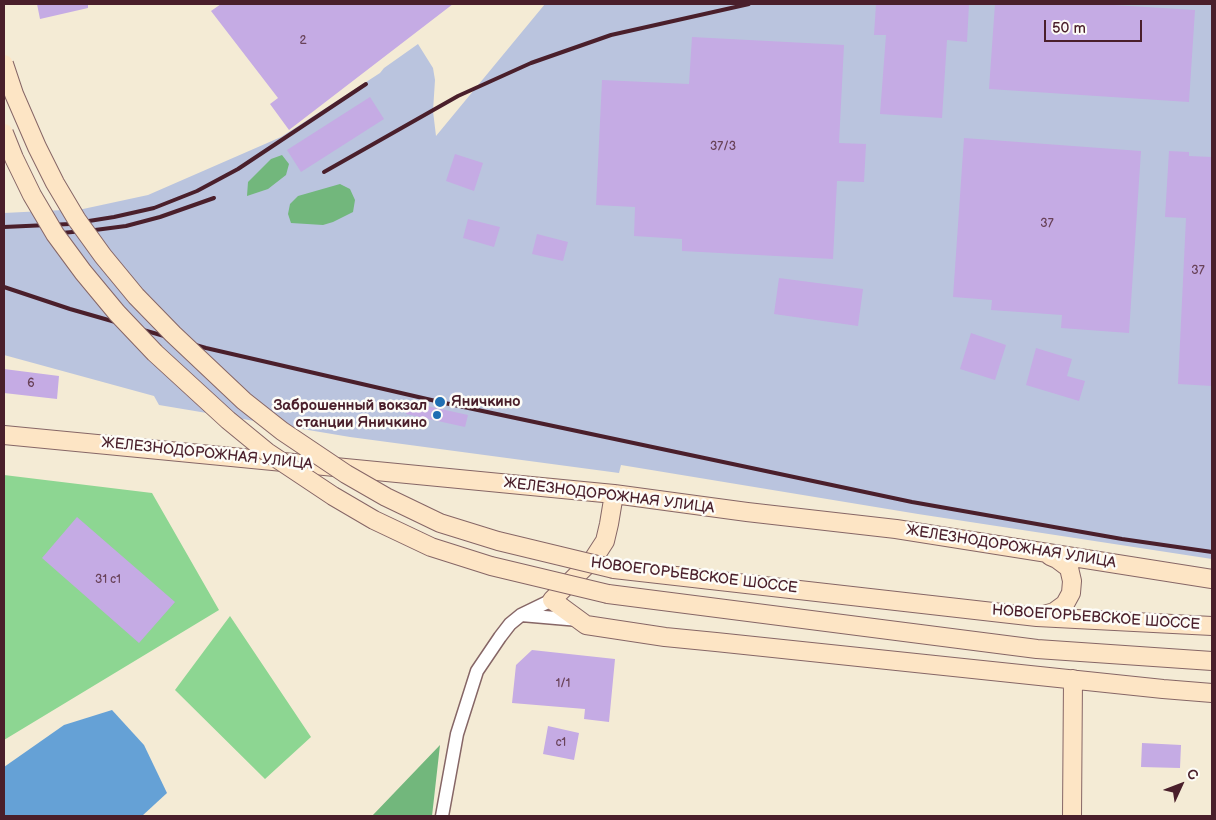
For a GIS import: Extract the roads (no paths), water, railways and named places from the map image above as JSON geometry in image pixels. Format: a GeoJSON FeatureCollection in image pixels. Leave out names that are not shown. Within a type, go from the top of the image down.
{"type":"FeatureCollection","features":[{"type":"Feature","properties":{"kind":"main road","name":"НОВОЕГОРЬЕВСКОЕ ШОССЕ"},"geometry":{"type":"LineString","coordinates":[[4,64],[14,94],[37,147],[76,220],[136,296],[244,401],[282,431],[346,474],[386,497],[440,523],[498,541],[614,569],[1037,617],[1212,626]]}},
{"type":"Feature","properties":{"kind":"main road","name":"НОВОЕГОРЬЕВСКОЕ ШОССЕ"},"geometry":{"type":"LineString","coordinates":[[4,133],[32,195],[55,234],[117,313],[155,353],[266,452],[333,496],[374,520],[431,547],[491,566],[608,594],[1037,649],[1212,661]]}},
{"type":"Feature","properties":{"kind":"main road","name":"ЖЕЛЕЗНОДОРОЖНАЯ УЛИЦА"},"geometry":{"type":"LineString","coordinates":[[4,435],[614,494],[896,529],[1212,580]]}},
{"type":"Feature","properties":{"kind":"main road"},"geometry":{"type":"LineString","coordinates":[[614,494],[605,541],[594,558],[552,600],[586,625],[665,637],[1212,693]]}},
{"type":"Feature","properties":{"kind":"main road"},"geometry":{"type":"LineString","coordinates":[[1037,617],[1054,612],[1065,604],[1071,593],[1072,581],[1069,568],[1041,551]]}},
{"type":"Feature","properties":{"kind":"main road"},"geometry":{"type":"LineString","coordinates":[[1072,816],[1074,680]]}},
{"type":"Feature","properties":{"kind":"street"},"geometry":{"type":"LineString","coordinates":[[442,816],[457,734],[477,671],[510,624],[522,615],[552,600]]}},
{"type":"Feature","properties":{"kind":"street"},"geometry":{"type":"LineString","coordinates":[[522,615],[579,620]]}},
{"type":"Feature","properties":{"kind":"water"},"geometry":{"type":"Polygon","coordinates":[[[112,710],[144,745],[167,793],[142,816],[4,816],[4,767],[64,725],[112,710]]]}},
{"type":"Feature","properties":{"kind":"railway"},"geometry":{"type":"LineString","coordinates":[[324,172],[458,96],[531,63],[611,35],[749,4]]}},
{"type":"Feature","properties":{"kind":"railway"},"geometry":{"type":"LineString","coordinates":[[4,227],[70,224],[154,208],[197,191],[238,169],[366,84]]}},
{"type":"Feature","properties":{"kind":"railway"},"geometry":{"type":"LineString","coordinates":[[50,234],[126,226],[160,217],[214,198]]}},
{"type":"Feature","properties":{"kind":"railway"},"geometry":{"type":"LineString","coordinates":[[4,287],[70,309],[206,348],[440,402],[912,502],[1122,539],[1212,552]]}},
{"type":"Feature","properties":{"kind":"place","name":"Яничкино"},"geometry":{"type":"Point","coordinates":[440,402]}},
{"type":"Feature","properties":{"kind":"place","name":"Заброшенный вокзал станции Яничкино"},"geometry":{"type":"Point","coordinates":[437,415]}}]}
